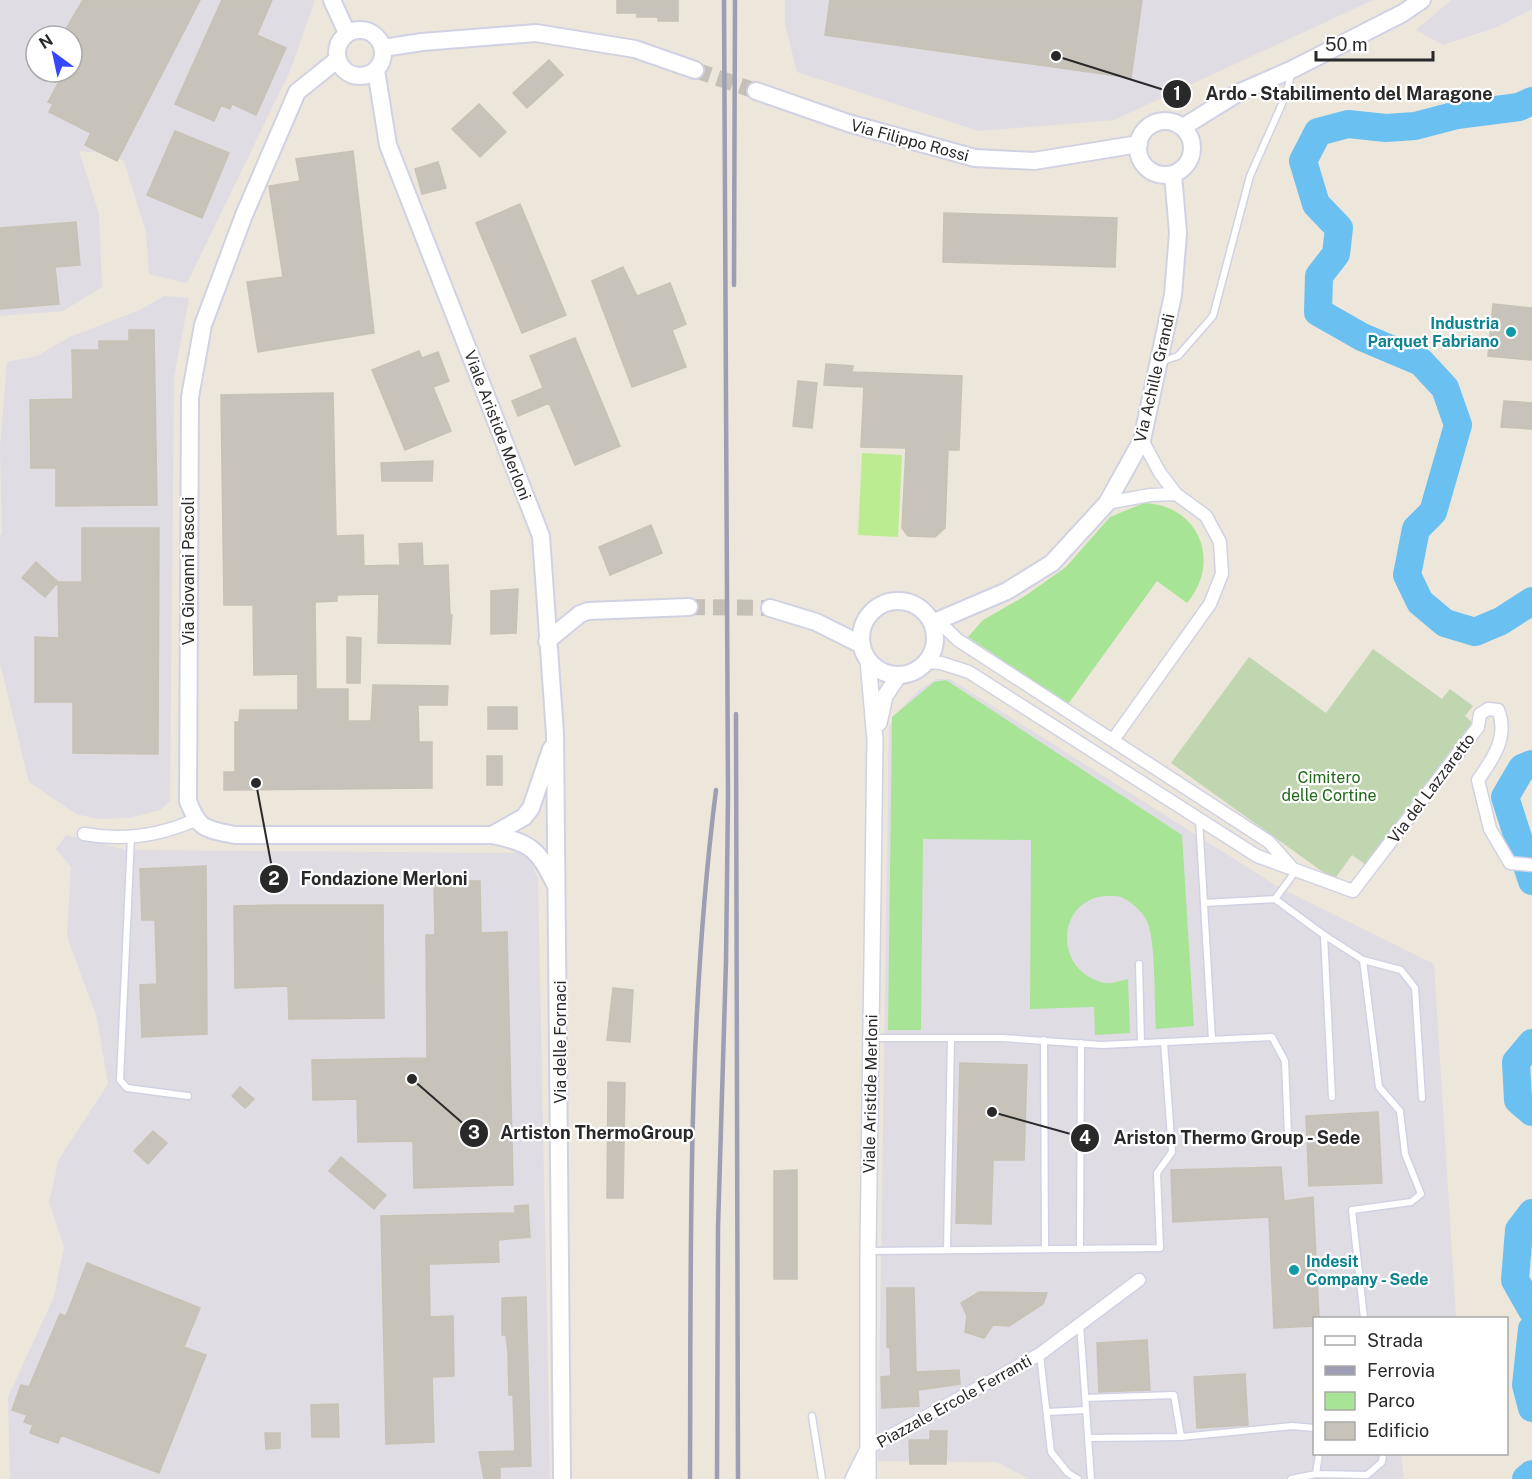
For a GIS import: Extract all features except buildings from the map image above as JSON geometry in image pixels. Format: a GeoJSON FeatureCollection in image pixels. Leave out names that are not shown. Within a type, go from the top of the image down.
{"type":"FeatureCollection","features":[{"type":"Feature","properties":{"kind":"main road"},"geometry":{"type":"LineString","coordinates":[[333,0],[348,33]]}},
{"type":"Feature","properties":{"kind":"main road"},"geometry":{"type":"LineString","coordinates":[[1183,127],[1238,93],[1293,69],[1403,13],[1422,0]]}},
{"type":"Feature","properties":{"kind":"main road"},"geometry":{"type":"LineString","coordinates":[[376,70],[362,76],[354,75],[341,66],[338,59],[338,45],[348,33],[362,29],[369,31],[381,41],[383,48],[422,42],[537,33],[635,49],[695,70]]}},
{"type":"Feature","properties":{"kind":"main road","name":"Viale Aristide Merloni"},"geometry":{"type":"LineString","coordinates":[[383,48],[384,56],[376,70],[388,145],[541,536],[547,641]]}},
{"type":"Feature","properties":{"kind":"main road","name":"Via Giovanni Pascoli"},"geometry":{"type":"LineString","coordinates":[[195,820],[188,801],[187,762],[189,433],[190,397],[203,325],[244,215],[297,92],[338,59]]}},
{"type":"Feature","properties":{"kind":"main road","name":"Via Filippo Rossi"},"geometry":{"type":"LineString","coordinates":[[756,91],[848,123],[975,158],[1034,161],[1139,144]]}},
{"type":"Feature","properties":{"kind":"main road"},"geometry":{"type":"LineString","coordinates":[[1160,122],[1176,123],[1183,127],[1192,141],[1191,158],[1180,171],[1173,174],[1155,173],[1147,168],[1138,153],[1139,144],[1146,129],[1160,122]]}},
{"type":"Feature","properties":{"kind":"main road","name":"Via Achille Grandi"},"geometry":{"type":"LineString","coordinates":[[935,622],[1030,578],[1052,563],[1107,503],[1142,440],[1173,295],[1178,233],[1173,174]]}},
{"type":"Feature","properties":{"kind":"main road","name":"Viale Aristide Merloni"},"geometry":{"type":"LineString","coordinates":[[865,653],[865,623],[871,614],[890,603],[901,602],[918,607],[935,622]]}},
{"type":"Feature","properties":{"kind":"main road"},"geometry":{"type":"LineString","coordinates":[[547,641],[580,614],[588,611],[690,607]]}},
{"type":"Feature","properties":{"kind":"main road"},"geometry":{"type":"LineString","coordinates":[[770,608],[816,622],[865,653],[877,669],[899,675],[911,673],[926,662],[935,643],[935,622]]}},
{"type":"Feature","properties":{"kind":"main road","name":"Via delle Fornaci"},"geometry":{"type":"LineString","coordinates":[[547,641],[555,734],[559,892],[562,1479]]}},
{"type":"Feature","properties":{"kind":"main road"},"geometry":{"type":"LineString","coordinates":[[492,835],[524,817],[531,808],[555,734]]}},
{"type":"Feature","properties":{"kind":"main road"},"geometry":{"type":"LineString","coordinates":[[195,820],[205,829],[235,836],[492,835],[521,841],[534,849],[543,859],[559,892]]}},
{"type":"Feature","properties":{"kind":"street"},"geometry":{"type":"LineString","coordinates":[[1113,740],[1210,604],[1222,574],[1220,542],[1206,516],[1176,494],[1160,473],[1142,440]]}},
{"type":"Feature","properties":{"kind":"street"},"geometry":{"type":"LineString","coordinates":[[1107,503],[1150,495],[1176,494]]}},
{"type":"Feature","properties":{"kind":"street"},"geometry":{"type":"LineString","coordinates":[[935,622],[958,640],[1269,842],[1295,872]]}},
{"type":"Feature","properties":{"kind":"street","name":"Viale Aristide Merloni"},"geometry":{"type":"LineString","coordinates":[[865,653],[875,740],[868,1251],[868,1479]]}},
{"type":"Feature","properties":{"kind":"street","name":"Via del Lazzaretto"},"geometry":{"type":"LineString","coordinates":[[926,662],[940,663],[969,672],[1257,856],[1295,872],[1353,891],[1478,727],[1480,714],[1488,709],[1498,710],[1502,720],[1501,740],[1491,762],[1478,780],[1490,829],[1510,863],[1532,865]]}},
{"type":"Feature","properties":{"kind":"street","name":"Viale Aristide Merloni"},"geometry":{"type":"LineString","coordinates":[[875,740],[885,696],[899,675]]}},
{"type":"Feature","properties":{"kind":"street"},"geometry":{"type":"LineString","coordinates":[[84,834],[102,838],[131,837],[167,832],[195,820]]}},
{"type":"Feature","properties":{"kind":"street","name":"Piazzale Ercole Ferranti"},"geometry":{"type":"LineString","coordinates":[[868,1448],[1040,1354],[1139,1280]]}},
{"type":"Feature","properties":{"kind":"street"},"geometry":{"type":"LineString","coordinates":[[853,1479],[868,1448]]}},
{"type":"Feature","properties":{"kind":"lane"},"geometry":{"type":"LineString","coordinates":[[1160,362],[1178,356],[1213,316],[1250,176],[1285,97],[1293,69]]}},
{"type":"Feature","properties":{"kind":"lane"},"geometry":{"type":"LineString","coordinates":[[1198,819],[1212,1040]]}},
{"type":"Feature","properties":{"kind":"lane"},"geometry":{"type":"LineString","coordinates":[[131,837],[120,1080],[127,1088],[188,1096]]}},
{"type":"Feature","properties":{"kind":"lane"},"geometry":{"type":"LineString","coordinates":[[1275,898],[1295,872]]}},
{"type":"Feature","properties":{"kind":"lane"},"geometry":{"type":"LineString","coordinates":[[1203,903],[1275,898],[1324,935],[1363,960],[1401,970],[1415,988],[1422,1098]]}},
{"type":"Feature","properties":{"kind":"lane"},"geometry":{"type":"LineString","coordinates":[[1324,935],[1332,1097]]}},
{"type":"Feature","properties":{"kind":"lane"},"geometry":{"type":"LineString","coordinates":[[1363,960],[1379,1087],[1400,1111],[1405,1154],[1421,1194],[1411,1202],[1352,1210],[1364,1317]]}},
{"type":"Feature","properties":{"kind":"lane"},"geometry":{"type":"LineString","coordinates":[[1139,964],[1141,1043]]}},
{"type":"Feature","properties":{"kind":"lane"},"geometry":{"type":"LineString","coordinates":[[871,1038],[1141,1043],[1272,1037],[1285,1060],[1288,1136]]}},
{"type":"Feature","properties":{"kind":"lane"},"geometry":{"type":"LineString","coordinates":[[947,1250],[951,1038]]}},
{"type":"Feature","properties":{"kind":"lane"},"geometry":{"type":"LineString","coordinates":[[1044,1040],[1045,1249]]}},
{"type":"Feature","properties":{"kind":"lane"},"geometry":{"type":"LineString","coordinates":[[868,1251],[1160,1248],[1157,1173],[1172,1152],[1164,1042]]}},
{"type":"Feature","properties":{"kind":"lane"},"geometry":{"type":"LineString","coordinates":[[1080,1248],[1081,1043]]}},
{"type":"Feature","properties":{"kind":"lane"},"geometry":{"type":"LineString","coordinates":[[1080,1324],[1091,1479]]}},
{"type":"Feature","properties":{"kind":"lane","name":"Piazzale Ercole Ferranti"},"geometry":{"type":"LineString","coordinates":[[1040,1354],[1051,1452],[1068,1473],[1078,1479]]}},
{"type":"Feature","properties":{"kind":"lane"},"geometry":{"type":"LineString","coordinates":[[1085,1398],[1174,1395],[1181,1437]]}},
{"type":"Feature","properties":{"kind":"lane"},"geometry":{"type":"LineString","coordinates":[[1047,1412],[1086,1410]]}},
{"type":"Feature","properties":{"kind":"lane"},"geometry":{"type":"LineString","coordinates":[[812,1416],[822,1479]]}},
{"type":"Feature","properties":{"kind":"lane"},"geometry":{"type":"LineString","coordinates":[[1088,1438],[1181,1437],[1292,1426],[1313,1428]]}},
{"type":"Feature","properties":{"kind":"lane"},"geometry":{"type":"LineString","coordinates":[[1316,1474],[1319,1455]]}},
{"type":"Feature","properties":{"kind":"lane"},"geometry":{"type":"LineString","coordinates":[[1291,1479],[1316,1474],[1367,1475],[1382,1462],[1383,1455]]}},
{"type":"Feature","properties":{"kind":"shaded area"},"geometry":{"type":"Polygon","coordinates":[[[0,0],[315,0],[290,71],[187,283],[149,274],[146,232],[124,161],[104,153],[79,151],[99,214],[102,287],[63,311],[0,316],[0,0]]]}},
{"type":"Feature","properties":{"kind":"shaded area"},"geometry":{"type":"Polygon","coordinates":[[[785,0],[1373,0],[1114,120],[979,131],[797,72],[785,24],[785,0]]]}},
{"type":"Feature","properties":{"kind":"shaded area"},"geometry":{"type":"Polygon","coordinates":[[[1451,0],[1532,0],[1532,9],[1497,27],[1443,45],[1416,30],[1451,0]]]}},
{"type":"Feature","properties":{"kind":"shaded area"},"geometry":{"type":"Polygon","coordinates":[[[164,296],[189,298],[174,376],[170,801],[160,810],[129,818],[98,819],[76,814],[29,782],[0,663],[0,536],[2,533],[0,447],[7,362],[37,356],[70,337],[140,310],[164,296]]]}},
{"type":"Feature","properties":{"kind":"shaded area"},"geometry":{"type":"Polygon","coordinates":[[[936,679],[950,679],[1280,888],[1434,964],[1456,1317],[1313,1317],[1313,1455],[1401,1455],[1404,1479],[1029,1479],[997,1462],[878,1461],[889,727],[895,715],[918,691],[936,679]]]}},
{"type":"Feature","properties":{"kind":"shaded area"},"geometry":{"type":"Polygon","coordinates":[[[66,835],[126,850],[520,853],[530,860],[538,880],[550,1479],[10,1479],[8,1397],[54,1297],[64,1247],[49,1202],[59,1159],[108,1084],[97,1018],[67,936],[71,867],[56,849],[66,835]]]}},
{"type":"Feature","properties":{"kind":"green space"},"geometry":{"type":"Polygon","coordinates":[[[862,453],[902,455],[898,537],[858,535],[862,453]]]}},
{"type":"Feature","properties":{"kind":"green space"},"geometry":{"type":"Polygon","coordinates":[[[1144,503],[1163,506],[1179,514],[1191,524],[1199,538],[1203,553],[1203,570],[1197,587],[1187,603],[1157,581],[1068,704],[968,637],[983,620],[1025,596],[1066,567],[1110,517],[1144,503]]]}},
{"type":"Feature","properties":{"kind":"green space","name":"Cimitero delle Cortine"},"geometry":{"type":"Polygon","coordinates":[[[1373,649],[1442,699],[1450,689],[1473,706],[1465,716],[1473,723],[1369,867],[1352,855],[1334,880],[1171,763],[1249,657],[1326,713],[1373,649]]]}},
{"type":"Feature","properties":{"kind":"green space"},"geometry":{"type":"Polygon","coordinates":[[[946,680],[1182,835],[1194,1026],[1156,1029],[1154,963],[1149,927],[1138,908],[1117,896],[1093,899],[1080,907],[1071,919],[1067,933],[1068,948],[1074,963],[1085,974],[1104,983],[1128,979],[1130,1033],[1095,1035],[1094,1007],[1030,1009],[1031,840],[923,839],[921,1030],[888,1030],[892,717],[934,682],[946,680]]]}},
{"type":"Feature","properties":{"kind":"waterway"},"geometry":{"type":"LineString","coordinates":[[1532,101],[1519,107],[1457,115],[1415,126],[1386,128],[1348,124],[1318,132],[1303,161],[1316,204],[1339,228],[1336,254],[1319,276],[1318,312],[1362,337],[1421,362],[1445,388],[1458,425],[1433,512],[1416,529],[1407,575],[1420,602],[1445,623],[1475,632],[1501,621],[1532,601]]}},
{"type":"Feature","properties":{"kind":"waterway"},"geometry":{"type":"LineString","coordinates":[[1532,764],[1522,768],[1505,797],[1532,881]]}},
{"type":"Feature","properties":{"kind":"waterway"},"geometry":{"type":"LineString","coordinates":[[1532,1043],[1516,1062],[1518,1100],[1532,1112]]}},
{"type":"Feature","properties":{"kind":"waterway"},"geometry":{"type":"LineString","coordinates":[[1532,1213],[1519,1230],[1515,1280],[1532,1310]]}},
{"type":"Feature","properties":{"kind":"waterway"},"geometry":{"type":"LineString","coordinates":[[1532,1329],[1526,1385],[1532,1408]]}},
{"type":"Feature","properties":{"kind":"waterway"},"geometry":{"type":"LineString","coordinates":[[1526,1479],[1532,1474]]}},
{"type":"Feature","properties":{"kind":"tunnel"},"geometry":{"type":"LineString","coordinates":[[695,70],[756,91]]}},
{"type":"Feature","properties":{"kind":"tunnel"},"geometry":{"type":"LineString","coordinates":[[689,607],[770,608]]}},
{"type":"Feature","properties":{"kind":"railway"},"geometry":{"type":"LineString","coordinates":[[717,1479],[718,1228],[726,961],[728,796],[724,0]]}},
{"type":"Feature","properties":{"kind":"railway"},"geometry":{"type":"LineString","coordinates":[[734,285],[735,0]]}},
{"type":"Feature","properties":{"kind":"railway"},"geometry":{"type":"LineString","coordinates":[[736,714],[738,1479]]}},
{"type":"Feature","properties":{"kind":"railway"},"geometry":{"type":"LineString","coordinates":[[690,1479],[691,1220],[695,1048],[700,962],[716,790]]}},
{"type":"Feature","properties":{"kind":"place","name":"Ardo - Stabilimento del Maragone"},"geometry":{"type":"Point","coordinates":[1056,56]}},
{"type":"Feature","properties":{"kind":"place","name":"Industria Parquet Fabriano"},"geometry":{"type":"Point","coordinates":[1511,332]}},
{"type":"Feature","properties":{"kind":"place","name":"Fondazione Merloni"},"geometry":{"type":"Point","coordinates":[256,783]}},
{"type":"Feature","properties":{"kind":"place","name":"Artiston ThermoGroup"},"geometry":{"type":"Point","coordinates":[412,1079]}},
{"type":"Feature","properties":{"kind":"place","name":"Ariston Thermo Group - Sede"},"geometry":{"type":"Point","coordinates":[992,1112]}},
{"type":"Feature","properties":{"kind":"place","name":"Indesit Company - Sede"},"geometry":{"type":"Point","coordinates":[1294,1270]}}]}
